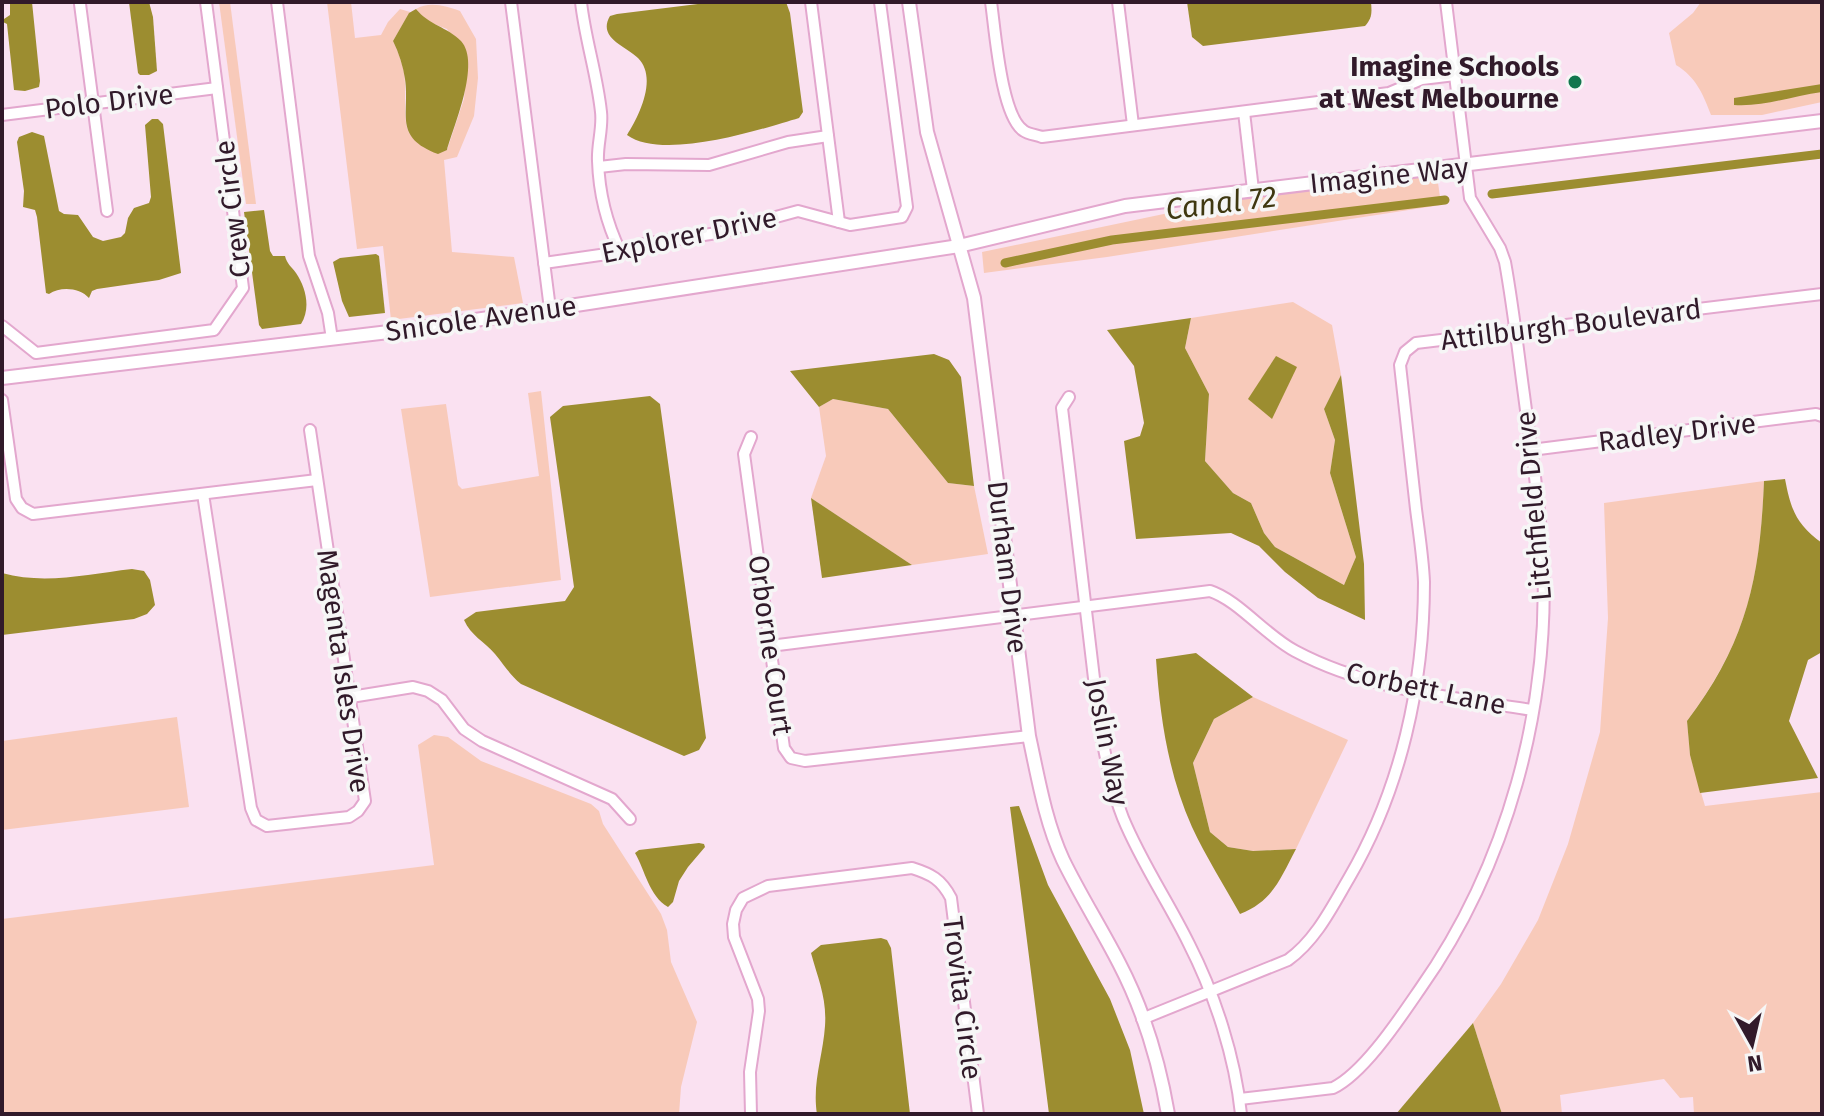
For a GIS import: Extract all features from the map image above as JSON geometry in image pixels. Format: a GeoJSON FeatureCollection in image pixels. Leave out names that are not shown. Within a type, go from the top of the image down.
{"type":"FeatureCollection","features":[{"type":"Feature","properties":{"kind":"street","name":"Crew Circle"},"geometry":{"type":"LineString","coordinates":[[2,326],[36,353],[214,330],[243,288],[206,2]]}},
{"type":"Feature","properties":{"kind":"street"},"geometry":{"type":"LineString","coordinates":[[277,2],[309,256],[328,313],[332,339]]}},
{"type":"Feature","properties":{"kind":"street"},"geometry":{"type":"LineString","coordinates":[[511,2],[550,309]]}},
{"type":"Feature","properties":{"kind":"street"},"geometry":{"type":"LineString","coordinates":[[581,2],[585,40],[594,64],[602,117],[599,167],[608,226],[620,251]]}},
{"type":"Feature","properties":{"kind":"street"},"geometry":{"type":"LineString","coordinates":[[811,2],[839,222]]}},
{"type":"Feature","properties":{"kind":"street","name":"Explorer Drive"},"geometry":{"type":"LineString","coordinates":[[544,263],[717,233],[798,211],[850,225],[902,217],[907,207],[880,2]]}},
{"type":"Feature","properties":{"kind":"street","name":"Durham Drive"},"geometry":{"type":"LineString","coordinates":[[909,2],[927,132],[974,298],[1029,736],[1043,801],[1062,857],[1120,964],[1142,1019],[1156,1059],[1168,1114]]}},
{"type":"Feature","properties":{"kind":"street"},"geometry":{"type":"LineString","coordinates":[[991,2],[1000,74],[1012,117],[1023,131],[1042,137],[1389,93],[1422,79],[1455,75]]}},
{"type":"Feature","properties":{"kind":"street"},"geometry":{"type":"LineString","coordinates":[[1118,2],[1133,125]]}},
{"type":"Feature","properties":{"kind":"street","name":"Litchfield Drive"},"geometry":{"type":"LineString","coordinates":[[1240,1099],[1333,1088],[1346,1082],[1392,1029],[1437,965],[1470,905],[1503,829],[1524,754],[1540,657],[1543,591],[1539,506],[1505,262],[1470,198],[1446,2]]}},
{"type":"Feature","properties":{"kind":"street"},"geometry":{"type":"LineString","coordinates":[[80,4],[107,211]]}},
{"type":"Feature","properties":{"kind":"street","name":"Polo Drive"},"geometry":{"type":"LineString","coordinates":[[2,115],[217,88]]}},
{"type":"Feature","properties":{"kind":"street"},"geometry":{"type":"LineString","coordinates":[[1244,112],[1253,190]]}},
{"type":"Feature","properties":{"kind":"street","name":"Imagine Way"},"geometry":{"type":"LineString","coordinates":[[959,246],[1125,206],[1822,121]]}},
{"type":"Feature","properties":{"kind":"street"},"geometry":{"type":"LineString","coordinates":[[599,167],[626,164],[709,165],[788,142],[828,136]]}},
{"type":"Feature","properties":{"kind":"street","name":"Snicole Avenue"},"geometry":{"type":"LineString","coordinates":[[2,378],[332,339],[550,309],[959,246]]}},
{"type":"Feature","properties":{"kind":"street","name":"Attilburgh Boulevard"},"geometry":{"type":"LineString","coordinates":[[1142,1019],[1288,960],[1303,950],[1362,857],[1386,802],[1416,691],[1424,579],[1400,365],[1405,352],[1416,343],[1822,294]]}},
{"type":"Feature","properties":{"kind":"street","name":"Joslin Way"},"geometry":{"type":"LineString","coordinates":[[1069,397],[1062,408],[1100,729],[1122,815],[1156,887],[1189,943],[1209,992],[1223,1033],[1241,1114]]}},
{"type":"Feature","properties":{"kind":"street"},"geometry":{"type":"LineString","coordinates":[[2,400],[16,499],[22,508],[33,514],[317,480]]}},
{"type":"Feature","properties":{"kind":"street","name":"Radley Drive"},"geometry":{"type":"LineString","coordinates":[[1531,450],[1816,414],[1822,416]]}},
{"type":"Feature","properties":{"kind":"street","name":"Magenta Isles Drive"},"geometry":{"type":"LineString","coordinates":[[203,494],[251,808],[256,820],[267,826],[349,817],[365,801],[310,430]]}},
{"type":"Feature","properties":{"kind":"street","name":"Orborne Court"},"geometry":{"type":"LineString","coordinates":[[751,437],[744,454],[784,748],[791,758],[805,761],[1029,736]]}},
{"type":"Feature","properties":{"kind":"street","name":"Corbett Lane"},"geometry":{"type":"LineString","coordinates":[[770,646],[1210,591],[1225,596],[1258,626],[1292,650],[1339,672],[1416,691],[1532,710]]}},
{"type":"Feature","properties":{"kind":"street"},"geometry":{"type":"LineString","coordinates":[[351,697],[413,687],[428,691],[442,700],[464,729],[482,741],[612,799],[630,819]]}},
{"type":"Feature","properties":{"kind":"street","name":"Trovita Circle"},"geometry":{"type":"LineString","coordinates":[[751,1114],[750,1072],[759,1011],[758,999],[734,937],[736,910],[743,898],[768,886],[912,868],[931,874],[943,883],[951,898],[978,1114]]}},
{"type":"Feature","properties":{"kind":"shaded area"},"geometry":{"type":"Polygon","coordinates":[[[10,2],[32,2],[40,81],[39,87],[25,91],[14,90],[7,24],[3,22],[10,15],[10,2]]]}},
{"type":"Feature","properties":{"kind":"shaded area"},"geometry":{"type":"Polygon","coordinates":[[[129,2],[149,2],[157,71],[149,75],[138,73],[129,2]]]}},
{"type":"Feature","properties":{"kind":"shaded area"},"geometry":{"type":"Polygon","coordinates":[[[219,2],[230,2],[256,204],[246,204],[219,2]]]}},
{"type":"Feature","properties":{"kind":"shaded area"},"geometry":{"type":"Polygon","coordinates":[[[327,2],[351,2],[355,38],[381,35],[400,9],[410,12],[393,41],[404,73],[408,130],[420,143],[447,150],[464,99],[467,61],[447,29],[426,21],[416,9],[432,5],[460,11],[476,39],[478,78],[474,116],[457,157],[444,160],[452,252],[514,257],[523,303],[391,320],[383,246],[357,249],[327,2]]]}},
{"type":"Feature","properties":{"kind":"shaded area"},"geometry":{"type":"Polygon","coordinates":[[[714,2],[786,2],[803,112],[799,118],[712,141],[663,145],[643,142],[627,135],[641,108],[646,76],[638,58],[610,36],[607,24],[610,16],[714,2]]]}},
{"type":"Feature","properties":{"kind":"shaded area"},"geometry":{"type":"Polygon","coordinates":[[[1187,2],[1371,2],[1371,12],[1365,26],[1203,46],[1192,37],[1187,2]]]}},
{"type":"Feature","properties":{"kind":"shaded area"},"geometry":{"type":"Polygon","coordinates":[[[1701,2],[1822,2],[1822,102],[1762,115],[1711,115],[1694,81],[1676,65],[1669,33],[1701,2]]]}},
{"type":"Feature","properties":{"kind":"shaded area"},"geometry":{"type":"Polygon","coordinates":[[[416,9],[461,41],[468,64],[464,94],[447,150],[438,154],[424,147],[409,132],[404,74],[393,41],[409,13],[416,9]]]}},
{"type":"Feature","properties":{"kind":"shaded area"},"geometry":{"type":"Polygon","coordinates":[[[1822,84],[1822,92],[1767,103],[1734,105],[1734,98],[1822,84]]]}},
{"type":"Feature","properties":{"kind":"shaded area"},"geometry":{"type":"Polygon","coordinates":[[[152,119],[158,119],[163,124],[181,273],[159,280],[97,289],[92,291],[89,298],[70,289],[46,293],[37,217],[35,210],[23,207],[19,137],[32,132],[44,136],[59,211],[78,215],[93,237],[103,241],[121,237],[134,208],[149,203],[145,125],[152,119]]]}},
{"type":"Feature","properties":{"kind":"shaded area"},"geometry":{"type":"Polygon","coordinates":[[[1437,175],[1441,205],[984,273],[982,252],[1259,194],[1437,175]]]}},
{"type":"Feature","properties":{"kind":"shaded area"},"geometry":{"type":"Polygon","coordinates":[[[264,210],[270,251],[273,256],[285,256],[305,292],[306,311],[301,324],[262,329],[259,325],[244,212],[264,210]]]}},
{"type":"Feature","properties":{"kind":"shaded area"},"geometry":{"type":"Polygon","coordinates":[[[379,256],[385,313],[349,317],[333,262],[340,258],[379,256]]]}},
{"type":"Feature","properties":{"kind":"shaded area"},"geometry":{"type":"Polygon","coordinates":[[[1293,302],[1332,325],[1341,375],[1324,409],[1335,440],[1330,473],[1356,557],[1344,585],[1275,547],[1264,533],[1251,503],[1233,493],[1205,461],[1209,394],[1185,348],[1191,318],[1293,302]]]}},
{"type":"Feature","properties":{"kind":"shaded area"},"geometry":{"type":"Polygon","coordinates":[[[1191,318],[1185,348],[1209,394],[1205,461],[1233,493],[1251,503],[1264,533],[1275,547],[1344,585],[1356,557],[1330,473],[1335,440],[1324,409],[1341,375],[1364,564],[1365,620],[1318,598],[1259,546],[1231,533],[1136,539],[1124,441],[1140,436],[1144,423],[1134,366],[1107,330],[1191,318]]]}},
{"type":"Feature","properties":{"kind":"shaded area"},"geometry":{"type":"Polygon","coordinates":[[[934,354],[949,360],[961,377],[974,486],[948,483],[888,409],[833,399],[819,407],[790,371],[934,354]]]}},
{"type":"Feature","properties":{"kind":"shaded area"},"geometry":{"type":"Polygon","coordinates":[[[1276,356],[1297,367],[1272,419],[1248,399],[1276,356]]]}},
{"type":"Feature","properties":{"kind":"shaded area"},"geometry":{"type":"Polygon","coordinates":[[[541,391],[561,580],[430,597],[401,409],[446,404],[458,485],[462,489],[539,476],[528,393],[541,391]]]}},
{"type":"Feature","properties":{"kind":"shaded area"},"geometry":{"type":"Polygon","coordinates":[[[650,396],[660,404],[706,738],[699,750],[684,756],[521,684],[464,620],[476,612],[565,601],[574,587],[550,417],[563,406],[650,396]]]}},
{"type":"Feature","properties":{"kind":"shaded area"},"geometry":{"type":"Polygon","coordinates":[[[833,399],[888,409],[948,483],[974,486],[988,554],[912,565],[811,498],[826,456],[819,407],[833,399]]]}},
{"type":"Feature","properties":{"kind":"shaded area"},"geometry":{"type":"Polygon","coordinates":[[[1785,479],[1796,516],[1822,543],[1822,652],[1808,660],[1789,721],[1818,778],[1700,793],[1690,755],[1687,721],[1724,664],[1746,608],[1759,548],[1764,481],[1785,479]]]}},
{"type":"Feature","properties":{"kind":"shaded area"},"geometry":{"type":"Polygon","coordinates":[[[1764,481],[1754,579],[1737,636],[1724,664],[1687,721],[1690,755],[1705,806],[1822,792],[1822,1114],[1694,1114],[1693,1097],[1680,1098],[1664,1079],[1560,1095],[1562,1114],[1502,1114],[1473,1023],[1501,984],[1538,920],[1568,844],[1600,732],[1608,618],[1604,503],[1764,481]]]}},
{"type":"Feature","properties":{"kind":"shaded area"},"geometry":{"type":"Polygon","coordinates":[[[811,498],[912,565],[822,578],[811,498]]]}},
{"type":"Feature","properties":{"kind":"shaded area"},"geometry":{"type":"Polygon","coordinates":[[[132,569],[144,571],[150,580],[155,605],[147,614],[134,619],[2,635],[2,573],[50,578],[132,569]]]}},
{"type":"Feature","properties":{"kind":"shaded area"},"geometry":{"type":"Polygon","coordinates":[[[1196,653],[1253,697],[1214,719],[1193,763],[1210,832],[1228,847],[1253,851],[1296,849],[1268,896],[1240,914],[1192,827],[1171,765],[1163,723],[1156,659],[1196,653]]]}},
{"type":"Feature","properties":{"kind":"shaded area"},"geometry":{"type":"Polygon","coordinates":[[[1253,697],[1348,740],[1296,849],[1253,851],[1228,847],[1210,832],[1193,763],[1214,719],[1253,697]]]}},
{"type":"Feature","properties":{"kind":"shaded area"},"geometry":{"type":"Polygon","coordinates":[[[177,717],[189,807],[2,830],[2,741],[177,717]]]}},
{"type":"Feature","properties":{"kind":"shaded area"},"geometry":{"type":"Polygon","coordinates":[[[434,735],[448,737],[481,761],[591,804],[599,811],[603,824],[661,914],[667,930],[671,962],[697,1022],[681,1087],[679,1114],[2,1114],[2,919],[434,865],[418,745],[434,735]]]}},
{"type":"Feature","properties":{"kind":"shaded area"},"geometry":{"type":"Polygon","coordinates":[[[1019,806],[1048,885],[1110,999],[1130,1050],[1144,1114],[1049,1114],[1010,807],[1019,806]]]}},
{"type":"Feature","properties":{"kind":"shaded area"},"geometry":{"type":"Polygon","coordinates":[[[699,843],[705,847],[679,881],[673,902],[668,907],[652,890],[635,853],[699,843]]]}},
{"type":"Feature","properties":{"kind":"shaded area"},"geometry":{"type":"Polygon","coordinates":[[[881,938],[887,940],[891,948],[910,1114],[817,1114],[816,1091],[825,1006],[811,953],[821,945],[881,938]]]}},
{"type":"Feature","properties":{"kind":"shaded area"},"geometry":{"type":"Polygon","coordinates":[[[1473,1023],[1502,1114],[1396,1114],[1473,1023]]]}},
{"type":"Feature","properties":{"kind":"waterway","name":"Canal 72"},"geometry":{"type":"LineString","coordinates":[[1492,194],[1822,154]]}},
{"type":"Feature","properties":{"kind":"waterway","name":"Canal 72"},"geometry":{"type":"LineString","coordinates":[[1005,263],[1112,240],[1445,200]]}},
{"type":"Feature","properties":{"kind":"place","name":"Imagine Schools at West Melbourne"},"geometry":{"type":"Point","coordinates":[1575,82]}}]}
